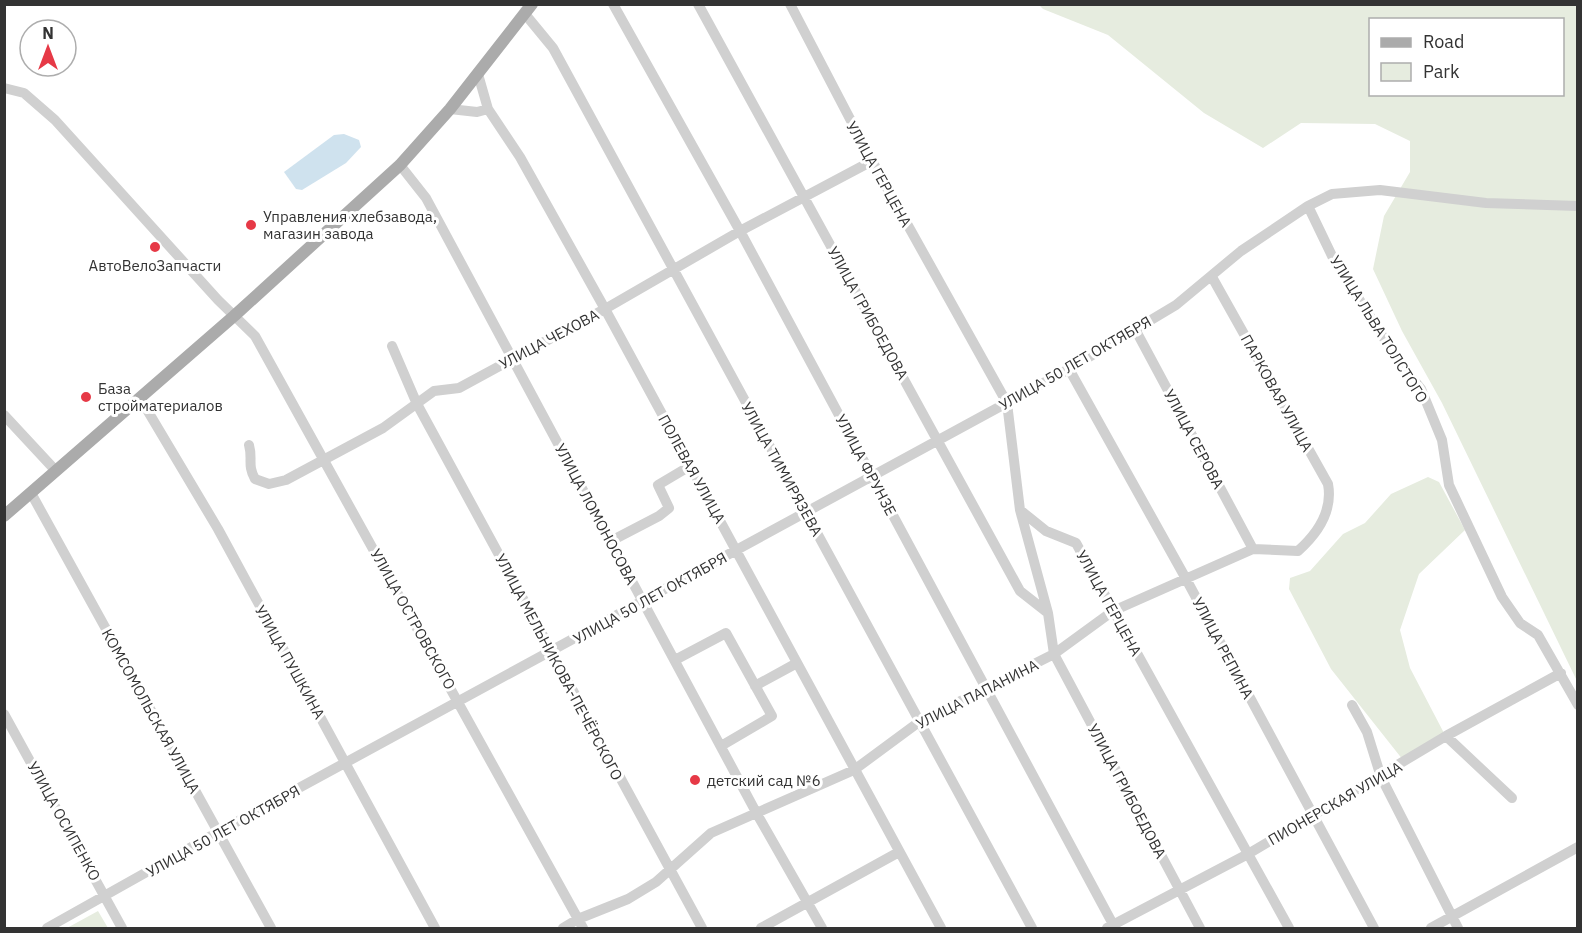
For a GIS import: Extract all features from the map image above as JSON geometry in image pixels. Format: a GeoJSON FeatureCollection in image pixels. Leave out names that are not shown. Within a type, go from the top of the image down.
{"type":"FeatureCollection","features":[{"type":"Feature","properties":{"kind":"main road"},"geometry":{"type":"LineString","coordinates":[[4,516],[234,316],[400,165],[450,109],[528,9]]}},
{"type":"Feature","properties":{"kind":"street","name":"УЛИЦА ФРУНЗЕ"},"geometry":{"type":"LineString","coordinates":[[613,4],[740,231],[988,690],[1112,927]]}},
{"type":"Feature","properties":{"kind":"street","name":"УЛИЦА ГРИБОЕДОВА"},"geometry":{"type":"LineString","coordinates":[[698,4],[939,439],[1020,591],[1048,613]]}},
{"type":"Feature","properties":{"kind":"street","name":"УЛИЦА ГЕРЦЕНА"},"geometry":{"type":"LineString","coordinates":[[790,4],[872,161],[1007,403],[1020,510],[1046,531],[1076,543],[1289,928]]}},
{"type":"Feature","properties":{"kind":"street","name":"УЛИЦА ТИМИРЯЗЕВА"},"geometry":{"type":"LineString","coordinates":[[528,9],[553,48],[672,271],[1032,928]]}},
{"type":"Feature","properties":{"kind":"street","name":"ПОЛЕВАЯ УЛИЦА"},"geometry":{"type":"LineString","coordinates":[[478,74],[488,109],[520,157],[605,309],[941,928]]}},
{"type":"Feature","properties":{"kind":"street","name":"УЛИЦА ОСТРОВСКОГО"},"geometry":{"type":"LineString","coordinates":[[4,88],[24,93],[55,120],[234,316],[255,336],[581,924]]}},
{"type":"Feature","properties":{"kind":"street"},"geometry":{"type":"LineString","coordinates":[[450,109],[469,112],[488,109]]}},
{"type":"Feature","properties":{"kind":"street","name":"УЛИЦА ЧЕХОВА"},"geometry":{"type":"LineString","coordinates":[[249,445],[251,452],[249,467],[255,479],[269,484],[286,480],[383,428],[434,392],[459,388],[605,309],[740,231],[872,161]]}},
{"type":"Feature","properties":{"kind":"street","name":"УЛИЦА ЛОМОНОСОВА"},"geometry":{"type":"LineString","coordinates":[[400,165],[426,198],[757,814],[822,928]]}},
{"type":"Feature","properties":{"kind":"street","name":"УЛИЦА 50 ЛЕТ ОКТЯБРЯ"},"geometry":{"type":"LineString","coordinates":[[47,928],[1069,369],[1176,306],[1241,251],[1308,206],[1332,194],[1380,190],[1486,203],[1578,206]]}},
{"type":"Feature","properties":{"kind":"street","name":"УЛИЦА ЛЬВА ТОЛСТОГО"},"geometry":{"type":"LineString","coordinates":[[1308,206],[1334,260],[1399,362],[1421,389],[1442,441],[1449,485],[1502,597],[1520,623],[1538,635],[1578,705]]}},
{"type":"Feature","properties":{"kind":"street","name":"ПАРКОВАЯ УЛИЦА"},"geometry":{"type":"LineString","coordinates":[[1212,277],[1328,484],[1327,511]]}},
{"type":"Feature","properties":{"kind":"street","name":"УЛИЦА СЕРОВА"},"geometry":{"type":"LineString","coordinates":[[1135,329],[1252,549]]}},
{"type":"Feature","properties":{"kind":"street","name":"УЛИЦА МЕЛЬНИКОВА-ПЕЧЁРСКОГО"},"geometry":{"type":"LineString","coordinates":[[392,346],[417,404],[702,928]]}},
{"type":"Feature","properties":{"kind":"street","name":"УЛИЦА РЕПИНА"},"geometry":{"type":"LineString","coordinates":[[1069,369],[1185,577],[1374,928]]}},
{"type":"Feature","properties":{"kind":"street","name":"УЛИЦА ПУШКИНА"},"geometry":{"type":"LineString","coordinates":[[140,398],[218,529],[435,928]]}},
{"type":"Feature","properties":{"kind":"street"},"geometry":{"type":"LineString","coordinates":[[4,415],[56,471]]}},
{"type":"Feature","properties":{"kind":"street"},"geometry":{"type":"LineString","coordinates":[[611,541],[659,516],[669,508],[658,485],[690,465]]}},
{"type":"Feature","properties":{"kind":"street","name":"КОМСОМОЛЬСКАЯ УЛИЦА"},"geometry":{"type":"LineString","coordinates":[[31,493],[271,928]]}},
{"type":"Feature","properties":{"kind":"street","name":"УЛИЦА ГРИБОЕДОВА"},"geometry":{"type":"LineString","coordinates":[[1020,510],[1048,613],[1054,654],[1200,928]]}},
{"type":"Feature","properties":{"kind":"street","name":"УЛИЦА ПАПАНИНА"},"geometry":{"type":"LineString","coordinates":[[563,928],[581,924],[656,882],[711,833],[854,770],[919,722],[988,690],[1054,654],[1113,610],[1252,549],[1298,551],[1313,538],[1327,511]]}},
{"type":"Feature","properties":{"kind":"street"},"geometry":{"type":"LineString","coordinates":[[675,660],[726,633],[772,716],[721,746]]}},
{"type":"Feature","properties":{"kind":"street"},"geometry":{"type":"LineString","coordinates":[[755,686],[797,663]]}},
{"type":"Feature","properties":{"kind":"street","name":"ПИОНЕРСКАЯ УЛИЦА"},"geometry":{"type":"LineString","coordinates":[[1112,927],[1248,854],[1381,777],[1446,736],[1561,673]]}},
{"type":"Feature","properties":{"kind":"street"},"geometry":{"type":"LineString","coordinates":[[1352,705],[1367,732],[1381,777],[1458,928]]}},
{"type":"Feature","properties":{"kind":"street","name":"УЛИЦА ОСИПЕНКО"},"geometry":{"type":"LineString","coordinates":[[6,720],[122,928]]}},
{"type":"Feature","properties":{"kind":"street"},"geometry":{"type":"LineString","coordinates":[[1446,736],[1512,798]]}},
{"type":"Feature","properties":{"kind":"street"},"geometry":{"type":"LineString","coordinates":[[1431,928],[1578,847]]}},
{"type":"Feature","properties":{"kind":"street"},"geometry":{"type":"LineString","coordinates":[[761,928],[899,852]]}},
{"type":"Feature","properties":{"kind":"green space"},"geometry":{"type":"Polygon","coordinates":[[[1039,5],[1577,5],[1577,681],[1442,403],[1402,331],[1373,269],[1384,216],[1410,172],[1410,141],[1375,124],[1301,123],[1263,148],[1204,113],[1108,35],[1043,9],[1039,5]]]}},
{"type":"Feature","properties":{"kind":"green space"},"geometry":{"type":"Polygon","coordinates":[[[1428,477],[1439,482],[1465,530],[1419,574],[1400,630],[1410,668],[1445,735],[1403,760],[1331,669],[1289,589],[1290,578],[1310,571],[1343,534],[1365,523],[1391,494],[1428,477]]]}},
{"type":"Feature","properties":{"kind":"green space"},"geometry":{"type":"Polygon","coordinates":[[[98,911],[108,928],[67,928],[98,911]]]}},
{"type":"Feature","properties":{"kind":"water"},"geometry":{"type":"Polygon","coordinates":[[[344,134],[359,140],[361,147],[346,163],[302,190],[296,189],[284,172],[334,135],[344,134]]]}},
{"type":"Feature","properties":{"kind":"place","name":"Управления хлебзавода, магазин завода"},"geometry":{"type":"Point","coordinates":[251,225]}},
{"type":"Feature","properties":{"kind":"place","name":"АвтоВелоЗапчасти"},"geometry":{"type":"Point","coordinates":[155,247]}},
{"type":"Feature","properties":{"kind":"place","name":"База стройматериалов"},"geometry":{"type":"Point","coordinates":[86,397]}},
{"type":"Feature","properties":{"kind":"place","name":"детский сад №6"},"geometry":{"type":"Point","coordinates":[695,780]}}]}
